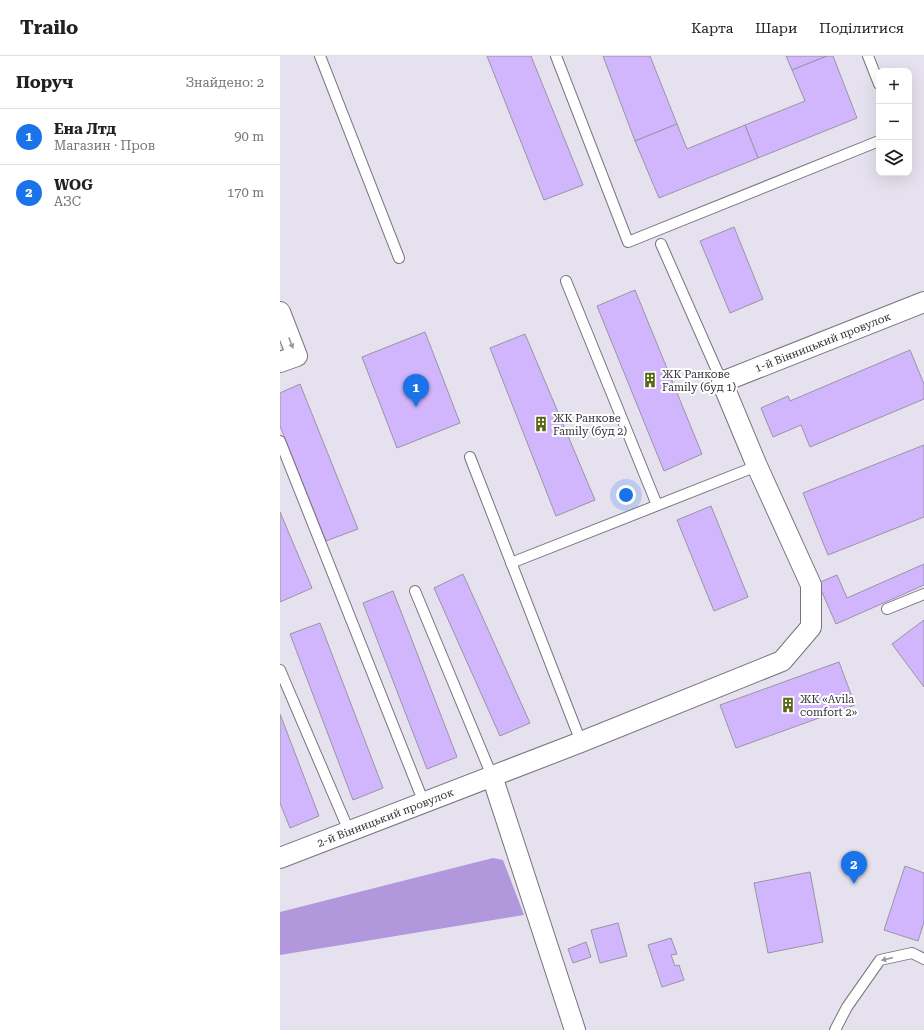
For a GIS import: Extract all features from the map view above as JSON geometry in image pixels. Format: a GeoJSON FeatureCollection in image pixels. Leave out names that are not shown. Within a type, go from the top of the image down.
{"type":"FeatureCollection","features":[{"type":"Feature","properties":{"kind":"street","name":"1-й Вінницький провулок"},"geometry":{"type":"LineString","coordinates":[[722,382],[924,302]]}},
{"type":"Feature","properties":{"kind":"street"},"geometry":{"type":"LineString","coordinates":[[280,312],[297,356],[280,362]]}},
{"type":"Feature","properties":{"kind":"street","name":"2-й Вінницький провулок"},"geometry":{"type":"LineString","coordinates":[[280,858],[581,742],[782,661],[811,627],[810,585],[757,466],[722,382]]}},
{"type":"Feature","properties":{"kind":"street"},"geometry":{"type":"LineString","coordinates":[[492,776],[575,1030]]}},
{"type":"Feature","properties":{"kind":"lane"},"geometry":{"type":"LineString","coordinates":[[320,56],[399,258]]}},
{"type":"Feature","properties":{"kind":"lane"},"geometry":{"type":"LineString","coordinates":[[556,56],[628,242],[876,142]]}},
{"type":"Feature","properties":{"kind":"lane"},"geometry":{"type":"LineString","coordinates":[[868,56],[876,76]]}},
{"type":"Feature","properties":{"kind":"lane"},"geometry":{"type":"LineString","coordinates":[[662,244],[722,382]]}},
{"type":"Feature","properties":{"kind":"lane"},"geometry":{"type":"LineString","coordinates":[[566,281],[657,505]]}},
{"type":"Feature","properties":{"kind":"lane"},"geometry":{"type":"LineString","coordinates":[[280,442],[424,802]]}},
{"type":"Feature","properties":{"kind":"lane"},"geometry":{"type":"LineString","coordinates":[[470,457],[581,742]]}},
{"type":"Feature","properties":{"kind":"lane"},"geometry":{"type":"LineString","coordinates":[[511,563],[757,466]]}},
{"type":"Feature","properties":{"kind":"lane"},"geometry":{"type":"LineString","coordinates":[[415,591],[492,776]]}},
{"type":"Feature","properties":{"kind":"lane"},"geometry":{"type":"LineString","coordinates":[[887,609],[924,594]]}},
{"type":"Feature","properties":{"kind":"lane"},"geometry":{"type":"LineString","coordinates":[[280,670],[349,831]]}},
{"type":"Feature","properties":{"kind":"lane"},"geometry":{"type":"LineString","coordinates":[[835,1030],[847,1007],[880,960],[912,953],[924,959]]}},
{"type":"Feature","properties":{"kind":"shaded area"},"geometry":{"type":"Polygon","coordinates":[[[493,858],[503,860],[524,915],[280,955],[280,912],[493,858]]]}},
{"type":"Feature","properties":{"kind":"building"},"geometry":{"type":"Polygon","coordinates":[[[487,56],[531,56],[583,185],[544,200],[487,56]]]}},
{"type":"Feature","properties":{"kind":"building"},"geometry":{"type":"Polygon","coordinates":[[[603,56],[650,56],[677,124],[635,141],[603,56]]]}},
{"type":"Feature","properties":{"kind":"building"},"geometry":{"type":"Polygon","coordinates":[[[786,56],[827,56],[792,70],[786,56]]]}},
{"type":"Feature","properties":{"kind":"building"},"geometry":{"type":"Polygon","coordinates":[[[827,56],[833,56],[857,118],[758,158],[745,125],[805,101],[792,70],[827,56]]]}},
{"type":"Feature","properties":{"kind":"building"},"geometry":{"type":"Polygon","coordinates":[[[677,124],[687,149],[745,125],[758,158],[659,198],[635,141],[677,124]]]}},
{"type":"Feature","properties":{"kind":"building"},"geometry":{"type":"Polygon","coordinates":[[[734,227],[763,299],[730,313],[700,241],[734,227]]]}},
{"type":"Feature","properties":{"kind":"building","name":"ЖК Ранкове Family (буд 1)"},"geometry":{"type":"Polygon","coordinates":[[[635,290],[702,454],[664,471],[597,306],[635,290]]]}},
{"type":"Feature","properties":{"kind":"building"},"geometry":{"type":"Polygon","coordinates":[[[425,332],[460,423],[397,448],[362,357],[425,332]]]}},
{"type":"Feature","properties":{"kind":"building","name":"ЖК Ранкове Family (буд 2)"},"geometry":{"type":"Polygon","coordinates":[[[525,334],[595,500],[556,516],[490,348],[525,334]]]}},
{"type":"Feature","properties":{"kind":"building"},"geometry":{"type":"Polygon","coordinates":[[[910,350],[924,384],[924,399],[810,447],[801,425],[773,437],[761,408],[788,396],[790,401],[910,350]]]}},
{"type":"Feature","properties":{"kind":"building"},"geometry":{"type":"Polygon","coordinates":[[[300,384],[358,529],[326,541],[280,426],[280,393],[300,384]]]}},
{"type":"Feature","properties":{"kind":"building"},"geometry":{"type":"Polygon","coordinates":[[[924,445],[924,517],[828,555],[803,493],[924,445]]]}},
{"type":"Feature","properties":{"kind":"building"},"geometry":{"type":"Polygon","coordinates":[[[711,506],[748,597],[714,611],[677,520],[711,506]]]}},
{"type":"Feature","properties":{"kind":"building"},"geometry":{"type":"Polygon","coordinates":[[[280,512],[312,588],[280,602],[280,512]]]}},
{"type":"Feature","properties":{"kind":"building"},"geometry":{"type":"Polygon","coordinates":[[[924,564],[924,585],[836,624],[818,583],[837,575],[847,598],[924,564]]]}},
{"type":"Feature","properties":{"kind":"building"},"geometry":{"type":"Polygon","coordinates":[[[463,574],[530,723],[500,736],[434,588],[463,574]]]}},
{"type":"Feature","properties":{"kind":"building"},"geometry":{"type":"Polygon","coordinates":[[[393,591],[457,757],[427,769],[363,603],[393,591]]]}},
{"type":"Feature","properties":{"kind":"building"},"geometry":{"type":"Polygon","coordinates":[[[924,620],[924,687],[892,644],[924,620]]]}},
{"type":"Feature","properties":{"kind":"building"},"geometry":{"type":"Polygon","coordinates":[[[320,623],[383,788],[353,800],[290,634],[320,623]]]}},
{"type":"Feature","properties":{"kind":"building","name":"ЖК «Avila comfort 2»"},"geometry":{"type":"Polygon","coordinates":[[[839,662],[855,705],[736,748],[720,705],[839,662]]]}},
{"type":"Feature","properties":{"kind":"building"},"geometry":{"type":"Polygon","coordinates":[[[280,714],[319,816],[290,828],[280,803],[280,714]]]}},
{"type":"Feature","properties":{"kind":"building"},"geometry":{"type":"Polygon","coordinates":[[[905,866],[924,873],[924,922],[918,941],[884,930],[905,866]]]}},
{"type":"Feature","properties":{"kind":"building"},"geometry":{"type":"Polygon","coordinates":[[[810,872],[823,942],[768,953],[754,883],[810,872]]]}},
{"type":"Feature","properties":{"kind":"building"},"geometry":{"type":"Polygon","coordinates":[[[618,923],[627,956],[600,963],[591,930],[618,923]]]}},
{"type":"Feature","properties":{"kind":"building"},"geometry":{"type":"Polygon","coordinates":[[[671,938],[677,954],[671,955],[675,966],[679,965],[684,980],[662,987],[648,945],[671,938]]]}},
{"type":"Feature","properties":{"kind":"building"},"geometry":{"type":"Polygon","coordinates":[[[586,942],[591,957],[573,963],[568,949],[586,942]]]}},
{"type":"Feature","properties":{"kind":"place","name":"ЖК Ранкове Family (буд 1)"},"geometry":{"type":"Point","coordinates":[650,380]}},
{"type":"Feature","properties":{"kind":"place","name":"Ена Лтд"},"geometry":{"type":"Point","coordinates":[416,407]}},
{"type":"Feature","properties":{"kind":"place","name":"ЖК Ранкове Family (буд 2)"},"geometry":{"type":"Point","coordinates":[541,424]}},
{"type":"Feature","properties":{"kind":"place","name":"ЖК «Avila comfort 2»"},"geometry":{"type":"Point","coordinates":[788,705]}},
{"type":"Feature","properties":{"kind":"place","name":"WOG"},"geometry":{"type":"Point","coordinates":[854,884]}}]}
